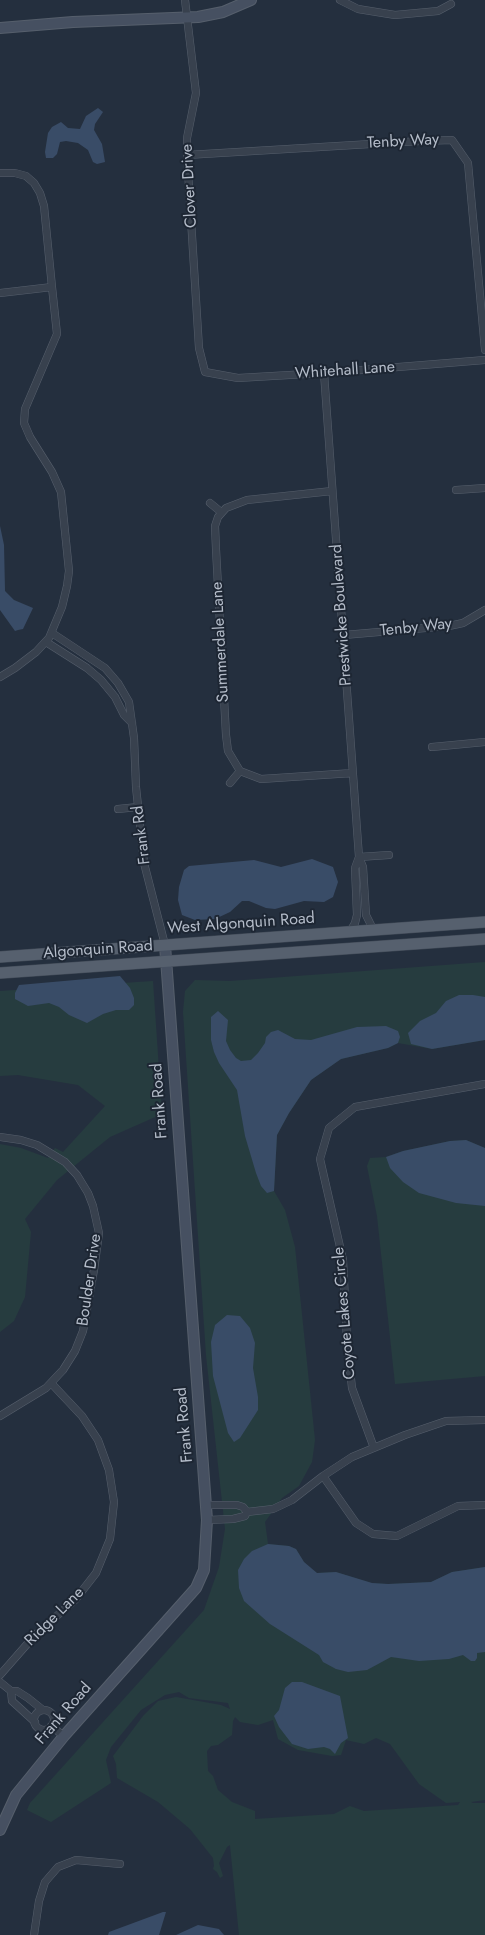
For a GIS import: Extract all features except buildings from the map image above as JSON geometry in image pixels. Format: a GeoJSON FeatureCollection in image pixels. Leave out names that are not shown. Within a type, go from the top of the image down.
{"type":"FeatureCollection","features":[{"type":"Feature","properties":{"kind":"main road","name":"West Algonquin Road"},"geometry":{"type":"LineString","coordinates":[[0,957],[485,922]]}},
{"type":"Feature","properties":{"kind":"main road","name":"Algonquin Road"},"geometry":{"type":"LineString","coordinates":[[0,973],[166,960],[485,939]]}},
{"type":"Feature","properties":{"kind":"street","name":"Clover Drive"},"geometry":{"type":"LineString","coordinates":[[186,0],[196,93],[187,138],[187,155],[199,348],[205,372]]}},
{"type":"Feature","properties":{"kind":"street"},"geometry":{"type":"LineString","coordinates":[[0,28],[74,22],[188,17],[223,12],[251,0]]}},
{"type":"Feature","properties":{"kind":"street"},"geometry":{"type":"LineString","coordinates":[[340,0],[358,9],[395,15],[438,11],[451,4]]}},
{"type":"Feature","properties":{"kind":"street","name":"Tenby Way"},"geometry":{"type":"LineString","coordinates":[[187,155],[413,141],[452,140],[468,163],[485,350]]}},
{"type":"Feature","properties":{"kind":"street"},"geometry":{"type":"LineString","coordinates":[[0,173],[15,173],[26,176],[34,183],[40,193],[44,206],[57,334],[25,409],[24,423],[30,438],[52,472],[61,492],[69,570],[62,607],[52,632],[46,642],[15,668],[0,677]]}},
{"type":"Feature","properties":{"kind":"street"},"geometry":{"type":"LineString","coordinates":[[0,293],[52,288]]}},
{"type":"Feature","properties":{"kind":"street","name":"Whitehall Lane"},"geometry":{"type":"LineString","coordinates":[[205,372],[238,378],[324,373],[485,360]]}},
{"type":"Feature","properties":{"kind":"street","name":"Prestwicke Boulevard"},"geometry":{"type":"LineString","coordinates":[[324,373],[359,857],[363,867],[366,915],[374,931]]}},
{"type":"Feature","properties":{"kind":"street"},"geometry":{"type":"LineString","coordinates":[[456,490],[485,488]]}},
{"type":"Feature","properties":{"kind":"street"},"geometry":{"type":"LineString","coordinates":[[210,503],[221,512],[226,508],[247,500],[332,491]]}},
{"type":"Feature","properties":{"kind":"street","name":"Summerdale Lane"},"geometry":{"type":"LineString","coordinates":[[221,512],[216,526],[216,549],[226,735],[228,751],[240,771]]}},
{"type":"Feature","properties":{"kind":"street","name":"Tenby Way"},"geometry":{"type":"LineString","coordinates":[[344,635],[449,626],[463,623],[485,611]]}},
{"type":"Feature","properties":{"kind":"street","name":"Frank Rd"},"geometry":{"type":"LineString","coordinates":[[52,632],[105,668],[118,683],[132,710],[138,807],[144,863],[164,945]]}},
{"type":"Feature","properties":{"kind":"street"},"geometry":{"type":"LineString","coordinates":[[46,642],[87,668],[101,680],[115,697],[124,715],[132,723]]}},
{"type":"Feature","properties":{"kind":"street"},"geometry":{"type":"LineString","coordinates":[[432,747],[485,742]]}},
{"type":"Feature","properties":{"kind":"street"},"geometry":{"type":"LineString","coordinates":[[230,783],[240,771],[261,780],[352,773]]}},
{"type":"Feature","properties":{"kind":"street"},"geometry":{"type":"LineString","coordinates":[[118,809],[138,807]]}},
{"type":"Feature","properties":{"kind":"street"},"geometry":{"type":"LineString","coordinates":[[359,857],[389,855]]}},
{"type":"Feature","properties":{"kind":"street","name":"Prestwicke Boulevard"},"geometry":{"type":"LineString","coordinates":[[344,933],[351,930],[357,915],[355,868],[359,857]]}},
{"type":"Feature","properties":{"kind":"street","name":"Frank Road"},"geometry":{"type":"LineString","coordinates":[[0,1830],[16,1795],[64,1736],[196,1588],[204,1570],[207,1520],[164,945]]}},
{"type":"Feature","properties":{"kind":"street","name":"Coyote Lakes Circle"},"geometry":{"type":"LineString","coordinates":[[374,1448],[352,1388],[347,1341],[343,1260],[320,1159],[325,1141],[329,1128],[355,1106],[485,1084]]}},
{"type":"Feature","properties":{"kind":"street","name":"Boulder Drive"},"geometry":{"type":"LineString","coordinates":[[0,1137],[29,1142],[43,1148],[59,1158],[77,1175],[88,1193],[93,1206],[99,1233],[83,1331],[75,1351],[51,1383],[35,1396],[0,1416]]}},
{"type":"Feature","properties":{"kind":"street","name":"Ridge Lane"},"geometry":{"type":"LineString","coordinates":[[0,1675],[36,1634],[75,1600],[96,1572],[110,1539],[114,1502],[109,1470],[98,1440],[82,1416],[51,1383]]}},
{"type":"Feature","properties":{"kind":"street"},"geometry":{"type":"LineString","coordinates":[[207,1520],[233,1519],[246,1514],[273,1509],[292,1500],[323,1476],[352,1457],[446,1421],[485,1420]]}},
{"type":"Feature","properties":{"kind":"street"},"geometry":{"type":"LineString","coordinates":[[323,1476],[356,1523],[373,1534],[397,1536],[458,1506],[485,1505]]}},
{"type":"Feature","properties":{"kind":"street"},"geometry":{"type":"LineString","coordinates":[[206,1505],[237,1505],[243,1507],[246,1514]]}},
{"type":"Feature","properties":{"kind":"street"},"geometry":{"type":"LineString","coordinates":[[0,1682],[11,1691],[17,1691],[43,1710],[48,1711],[52,1715],[53,1722],[51,1726],[47,1729],[40,1729],[12,1701],[11,1691]]}},
{"type":"Feature","properties":{"kind":"street"},"geometry":{"type":"LineString","coordinates":[[34,1722],[36,1714],[43,1710]]}},
{"type":"Feature","properties":{"kind":"street"},"geometry":{"type":"LineString","coordinates":[[51,1726],[64,1736]]}},
{"type":"Feature","properties":{"kind":"street"},"geometry":{"type":"LineString","coordinates":[[34,1935],[39,1900],[45,1882],[58,1867],[76,1860],[120,1864]]}},
{"type":"Feature","properties":{"kind":"green space"},"geometry":{"type":"Polygon","coordinates":[[[485,962],[485,1040],[432,1049],[398,1043],[388,1048],[341,1059],[311,1080],[289,1113],[277,1135],[274,1191],[285,1210],[295,1247],[315,1440],[312,1462],[299,1486],[282,1498],[265,1522],[268,1544],[289,1546],[296,1549],[304,1562],[317,1573],[336,1572],[371,1583],[388,1584],[431,1582],[452,1572],[485,1567],[485,1800],[471,1802],[485,1803],[485,1935],[239,1935],[230,1845],[227,1847],[219,1863],[223,1876],[220,1878],[217,1872],[213,1869],[213,1858],[190,1829],[158,1802],[117,1778],[116,1764],[113,1756],[143,1716],[158,1701],[176,1697],[221,1705],[230,1709],[228,1703],[189,1698],[179,1692],[165,1695],[141,1710],[111,1747],[106,1760],[111,1783],[51,1822],[27,1810],[30,1803],[204,1610],[219,1567],[225,1529],[206,1355],[183,1012],[185,991],[195,980],[230,981],[485,962]],[[235,1717],[233,1721],[232,1735],[218,1745],[211,1746],[207,1751],[208,1771],[213,1776],[218,1790],[232,1802],[255,1811],[255,1819],[334,1814],[350,1806],[364,1811],[458,1805],[460,1802],[446,1803],[419,1784],[390,1744],[376,1738],[364,1744],[346,1740],[341,1755],[332,1756],[298,1750],[278,1739],[273,1720],[258,1725],[240,1722],[235,1717]]]}},
{"type":"Feature","properties":{"kind":"green space"},"geometry":{"type":"Polygon","coordinates":[[[153,981],[162,1114],[110,1137],[57,1180],[25,1219],[31,1232],[25,1297],[14,1321],[0,1332],[0,1144],[21,1148],[48,1158],[55,1148],[63,1152],[105,1106],[78,1085],[18,1075],[0,1076],[0,991],[153,981]]]}},
{"type":"Feature","properties":{"kind":"green space"},"geometry":{"type":"Polygon","coordinates":[[[466,1140],[485,1148],[485,1376],[395,1384],[377,1216],[367,1166],[370,1158],[386,1157],[403,1151],[450,1141],[466,1140]]]}},
{"type":"Feature","properties":{"kind":"water"},"geometry":{"type":"Polygon","coordinates":[[[98,108],[103,112],[95,124],[94,130],[102,144],[105,162],[97,164],[93,162],[88,150],[78,143],[66,141],[60,142],[57,154],[53,158],[46,158],[45,152],[48,133],[52,127],[61,122],[68,128],[80,129],[86,116],[98,108]]]}},
{"type":"Feature","properties":{"kind":"water"},"geometry":{"type":"Polygon","coordinates":[[[0,526],[4,545],[5,591],[14,600],[33,608],[23,629],[15,631],[0,610],[0,526]]]}},
{"type":"Feature","properties":{"kind":"water"},"geometry":{"type":"Polygon","coordinates":[[[312,859],[333,867],[338,882],[333,897],[324,902],[304,901],[275,909],[266,908],[249,901],[242,901],[230,912],[215,919],[195,920],[182,915],[178,900],[179,887],[184,870],[189,866],[254,860],[281,867],[312,859]]]}},
{"type":"Feature","properties":{"kind":"water"},"geometry":{"type":"Polygon","coordinates":[[[120,976],[130,988],[134,998],[134,1005],[129,1010],[116,1010],[103,1014],[87,1023],[69,1015],[59,1007],[49,1003],[28,1006],[15,999],[15,993],[19,985],[120,976]]]}},
{"type":"Feature","properties":{"kind":"water"},"geometry":{"type":"Polygon","coordinates":[[[459,995],[485,997],[485,1040],[432,1049],[411,1044],[408,1033],[420,1021],[436,1013],[446,1001],[459,995]]]}},
{"type":"Feature","properties":{"kind":"water"},"geometry":{"type":"Polygon","coordinates":[[[218,1011],[228,1020],[226,1041],[230,1050],[236,1058],[241,1061],[251,1060],[265,1043],[266,1037],[271,1032],[278,1030],[295,1039],[311,1040],[357,1027],[386,1026],[398,1031],[400,1037],[398,1043],[388,1048],[341,1059],[311,1080],[289,1113],[277,1135],[274,1191],[267,1193],[261,1186],[245,1136],[237,1090],[219,1063],[214,1052],[211,1040],[211,1017],[218,1011]]]}},
{"type":"Feature","properties":{"kind":"water"},"geometry":{"type":"Polygon","coordinates":[[[466,1140],[485,1148],[485,1206],[456,1203],[419,1193],[403,1182],[390,1168],[386,1157],[403,1151],[450,1141],[466,1140]]]}},
{"type":"Feature","properties":{"kind":"water"},"geometry":{"type":"Polygon","coordinates":[[[227,1315],[240,1316],[250,1328],[255,1343],[253,1368],[258,1397],[258,1410],[240,1438],[234,1442],[228,1433],[213,1376],[211,1342],[215,1325],[227,1315]]]}},
{"type":"Feature","properties":{"kind":"water"},"geometry":{"type":"Polygon","coordinates":[[[268,1544],[289,1546],[296,1549],[304,1562],[317,1573],[336,1572],[372,1583],[388,1584],[431,1582],[452,1572],[485,1567],[485,1652],[477,1653],[477,1658],[475,1661],[471,1661],[463,1655],[449,1659],[419,1661],[391,1657],[367,1670],[348,1672],[336,1669],[323,1662],[319,1655],[270,1624],[244,1601],[239,1588],[238,1570],[244,1559],[252,1551],[268,1544]]]}},
{"type":"Feature","properties":{"kind":"water"},"geometry":{"type":"Polygon","coordinates":[[[292,1682],[302,1682],[340,1696],[348,1738],[341,1743],[335,1754],[330,1749],[324,1747],[308,1749],[292,1744],[279,1727],[274,1716],[279,1710],[285,1688],[292,1682]]]}},
{"type":"Feature","properties":{"kind":"water"},"geometry":{"type":"Polygon","coordinates":[[[166,1912],[159,1935],[108,1935],[109,1932],[166,1912]]]}},
{"type":"Feature","properties":{"kind":"water"},"geometry":{"type":"Polygon","coordinates":[[[198,1925],[219,1929],[224,1935],[176,1935],[198,1925]]]}}]}
